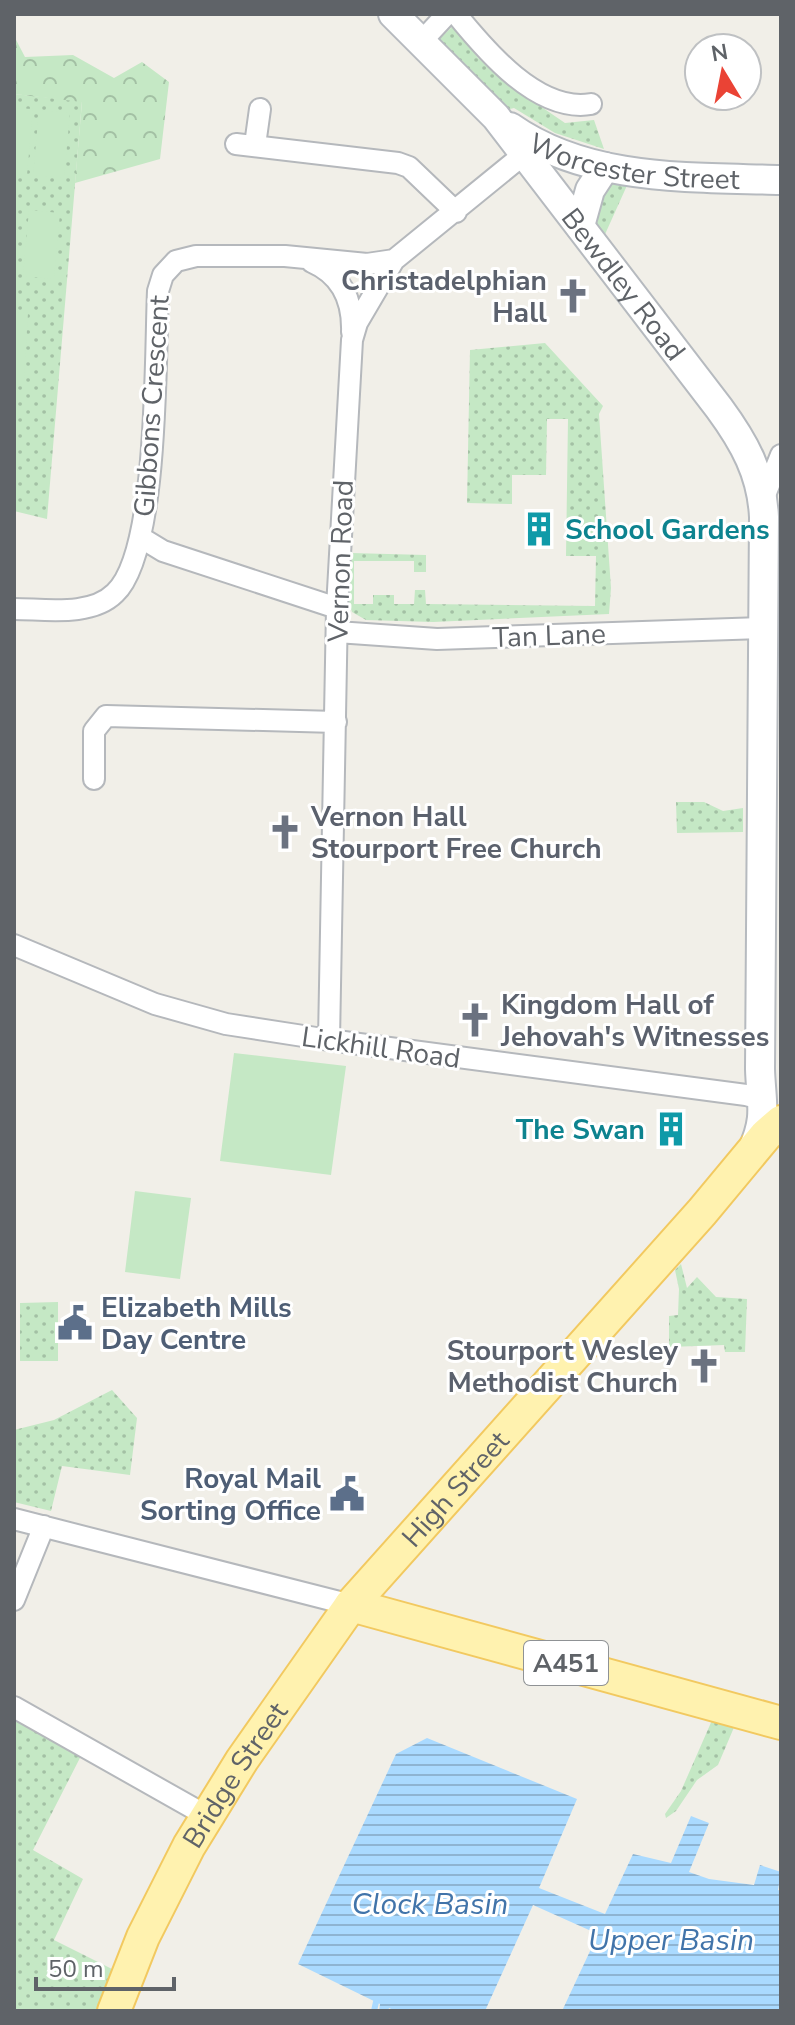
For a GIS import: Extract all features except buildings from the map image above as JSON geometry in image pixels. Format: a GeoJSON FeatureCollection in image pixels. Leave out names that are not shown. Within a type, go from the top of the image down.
{"type":"FeatureCollection","features":[{"type":"Feature","properties":{"kind":"main road","name":"High Street"},"geometry":{"type":"LineString","coordinates":[[367,1599],[750,1155],[774,1109]]}},
{"type":"Feature","properties":{"kind":"main road","name":"A451"},"geometry":{"type":"LineString","coordinates":[[367,1599],[781,1723]]}},
{"type":"Feature","properties":{"kind":"main road","name":"Bridge Street"},"geometry":{"type":"LineString","coordinates":[[114,2011],[135,1955],[170,1880],[207,1816],[242,1760],[367,1599]]}},
{"type":"Feature","properties":{"kind":"street","name":"Bewdley Road"},"geometry":{"type":"LineString","coordinates":[[393,14],[496,117],[738,434],[753,463],[763,500],[762,628],[774,1109]]}},
{"type":"Feature","properties":{"kind":"street"},"geometry":{"type":"LineString","coordinates":[[421,42],[447,14]]}},
{"type":"Feature","properties":{"kind":"street"},"geometry":{"type":"LineString","coordinates":[[456,14],[489,53],[541,94],[562,104],[591,104]]}},
{"type":"Feature","properties":{"kind":"street"},"geometry":{"type":"LineString","coordinates":[[260,109],[246,144],[398,163],[409,167],[456,212]]}},
{"type":"Feature","properties":{"kind":"street","name":"Worcester Street"},"geometry":{"type":"LineString","coordinates":[[496,117],[535,144],[577,161],[674,176],[781,180]]}},
{"type":"Feature","properties":{"kind":"street","name":"Vernon Road"},"geometry":{"type":"LineString","coordinates":[[329,1040],[337,608],[352,340],[357,323],[394,260],[523,155]]}},
{"type":"Feature","properties":{"kind":"street"},"geometry":{"type":"LineString","coordinates":[[580,226],[590,190],[605,167]]}},
{"type":"Feature","properties":{"kind":"street","name":"Gibbons Crescent"},"geometry":{"type":"LineString","coordinates":[[140,537],[147,503],[158,291],[163,275],[176,261],[196,256],[305,258],[367,264],[394,260]]}},
{"type":"Feature","properties":{"kind":"street"},"geometry":{"type":"LineString","coordinates":[[305,258],[336,277],[352,316],[352,340]]}},
{"type":"Feature","properties":{"kind":"street"},"geometry":{"type":"LineString","coordinates":[[763,500],[781,455]]}},
{"type":"Feature","properties":{"kind":"street"},"geometry":{"type":"LineString","coordinates":[[14,609],[75,609],[115,594],[132,568],[140,537],[163,551],[337,608]]}},
{"type":"Feature","properties":{"kind":"street","name":"Tan Lane"},"geometry":{"type":"LineString","coordinates":[[337,632],[437,639],[762,628]]}},
{"type":"Feature","properties":{"kind":"street"},"geometry":{"type":"LineString","coordinates":[[94,779],[94,731],[106,716],[336,722]]}},
{"type":"Feature","properties":{"kind":"street","name":"Lickhill Road"},"geometry":{"type":"LineString","coordinates":[[14,945],[155,1004],[190,1015],[329,1040],[709,1089],[774,1109]]}},
{"type":"Feature","properties":{"kind":"street"},"geometry":{"type":"LineString","coordinates":[[14,1519],[367,1599]]}},
{"type":"Feature","properties":{"kind":"street"},"geometry":{"type":"LineString","coordinates":[[14,1600],[44,1526]]}},
{"type":"Feature","properties":{"kind":"street"},"geometry":{"type":"LineString","coordinates":[[22,1711],[207,1816]]}},
{"type":"Feature","properties":{"kind":"green space"},"geometry":{"type":"Polygon","coordinates":[[[454,25],[478,58],[565,123],[594,120],[604,149],[555,133],[514,108],[498,112],[433,45],[454,25]]]}},
{"type":"Feature","properties":{"kind":"green space"},"geometry":{"type":"Polygon","coordinates":[[[14,36],[25,57],[73,55],[114,78],[142,62],[169,82],[160,159],[75,183],[82,102],[14,94],[14,36]]]}},
{"type":"Feature","properties":{"kind":"green space"},"geometry":{"type":"Polygon","coordinates":[[[14,94],[82,101],[47,519],[14,511],[14,94]]]}},
{"type":"Feature","properties":{"kind":"green space"},"geometry":{"type":"Polygon","coordinates":[[[14,108],[33,109],[27,175],[14,174],[14,108]]]}},
{"type":"Feature","properties":{"kind":"green space"},"geometry":{"type":"Polygon","coordinates":[[[39,110],[70,113],[64,178],[33,175],[39,110]]]}},
{"type":"Feature","properties":{"kind":"green space"},"geometry":{"type":"Polygon","coordinates":[[[629,181],[602,241],[592,216],[607,182],[629,181]]]}},
{"type":"Feature","properties":{"kind":"green space"},"geometry":{"type":"Polygon","coordinates":[[[29,210],[60,213],[54,279],[23,276],[29,210]]]}},
{"type":"Feature","properties":{"kind":"green space"},"geometry":{"type":"Polygon","coordinates":[[[14,312],[28,313],[24,378],[14,378],[14,312]]]}},
{"type":"Feature","properties":{"kind":"green space"},"geometry":{"type":"Polygon","coordinates":[[[545,343],[603,406],[599,414],[611,588],[609,614],[433,622],[366,620],[352,612],[349,602],[351,553],[426,555],[426,572],[414,572],[414,561],[354,561],[354,604],[373,604],[373,595],[394,595],[394,604],[414,604],[415,590],[425,590],[426,604],[595,606],[596,556],[566,556],[568,419],[547,419],[546,475],[512,475],[512,504],[467,503],[470,350],[545,343]]]}},
{"type":"Feature","properties":{"kind":"green space"},"geometry":{"type":"Polygon","coordinates":[[[676,802],[704,802],[723,811],[743,808],[743,832],[677,833],[676,802]]]}},
{"type":"Feature","properties":{"kind":"green space"},"geometry":{"type":"Polygon","coordinates":[[[234,1053],[346,1066],[331,1175],[220,1161],[234,1053]]]}},
{"type":"Feature","properties":{"kind":"green space"},"geometry":{"type":"Polygon","coordinates":[[[135,1191],[191,1198],[180,1279],[125,1272],[135,1191]]]}},
{"type":"Feature","properties":{"kind":"green space"},"geometry":{"type":"Polygon","coordinates":[[[681,1264],[687,1288],[697,1277],[716,1297],[747,1299],[745,1352],[725,1352],[724,1345],[669,1347],[669,1316],[678,1315],[679,1289],[675,1270],[681,1264]]]}},
{"type":"Feature","properties":{"kind":"green space"},"geometry":{"type":"Polygon","coordinates":[[[58,1302],[58,1361],[20,1361],[20,1303],[58,1302]]]}},
{"type":"Feature","properties":{"kind":"green space"},"geometry":{"type":"Polygon","coordinates":[[[112,1390],[137,1418],[130,1475],[62,1466],[51,1511],[14,1502],[14,1430],[54,1420],[112,1390]]]}},
{"type":"Feature","properties":{"kind":"green space"},"geometry":{"type":"Polygon","coordinates":[[[14,1715],[83,1752],[33,1850],[83,1879],[54,1940],[112,1969],[98,2011],[14,2011],[14,1715]]]}},
{"type":"Feature","properties":{"kind":"green space"},"geometry":{"type":"Polygon","coordinates":[[[713,1718],[735,1725],[718,1765],[697,1780],[676,1811],[666,1818],[665,1814],[681,1791],[713,1718]]]}},
{"type":"Feature","properties":{"kind":"water","name":"Clock Basin"},"geometry":{"type":"Polygon","coordinates":[[[427,1738],[577,1799],[539,1888],[605,1914],[633,1854],[671,1863],[691,1816],[709,1823],[689,1872],[709,1879],[754,1885],[760,1865],[781,1872],[778,1890],[781,1891],[781,2011],[562,2011],[598,1934],[533,1905],[485,2011],[396,2011],[389,2008],[388,2011],[379,2011],[380,2004],[298,1964],[396,1754],[427,1738]]]}},
{"type":"Feature","properties":{"kind":"waterway"},"geometry":{"type":"LineString","coordinates":[[374,2011],[376,2002]]}},
{"type":"Feature","properties":{"kind":"place","name":"Christadelphian Hall"},"geometry":{"type":"Point","coordinates":[573,296]}},
{"type":"Feature","properties":{"kind":"place","name":"School Gardens"},"geometry":{"type":"Point","coordinates":[539,529]}},
{"type":"Feature","properties":{"kind":"place","name":"Vernon Hall Stourport Free Church"},"geometry":{"type":"Point","coordinates":[285,832]}},
{"type":"Feature","properties":{"kind":"place","name":"Kingdom Hall of Jehovah's Witnesses"},"geometry":{"type":"Point","coordinates":[475,1020]}},
{"type":"Feature","properties":{"kind":"place","name":"The Swan"},"geometry":{"type":"Point","coordinates":[671,1129]}},
{"type":"Feature","properties":{"kind":"place","name":"Elizabeth Mills Day Centre"},"geometry":{"type":"Point","coordinates":[75,1323]}},
{"type":"Feature","properties":{"kind":"place","name":"Stourport Wesley Methodist Church"},"geometry":{"type":"Point","coordinates":[704,1366]}},
{"type":"Feature","properties":{"kind":"place","name":"Royal Mail Sorting Office"},"geometry":{"type":"Point","coordinates":[347,1494]}},
{"type":"Feature","properties":{"kind":"water label","name":"Upper Basin"},"geometry":{"type":"Point","coordinates":[671,1940]}}]}
